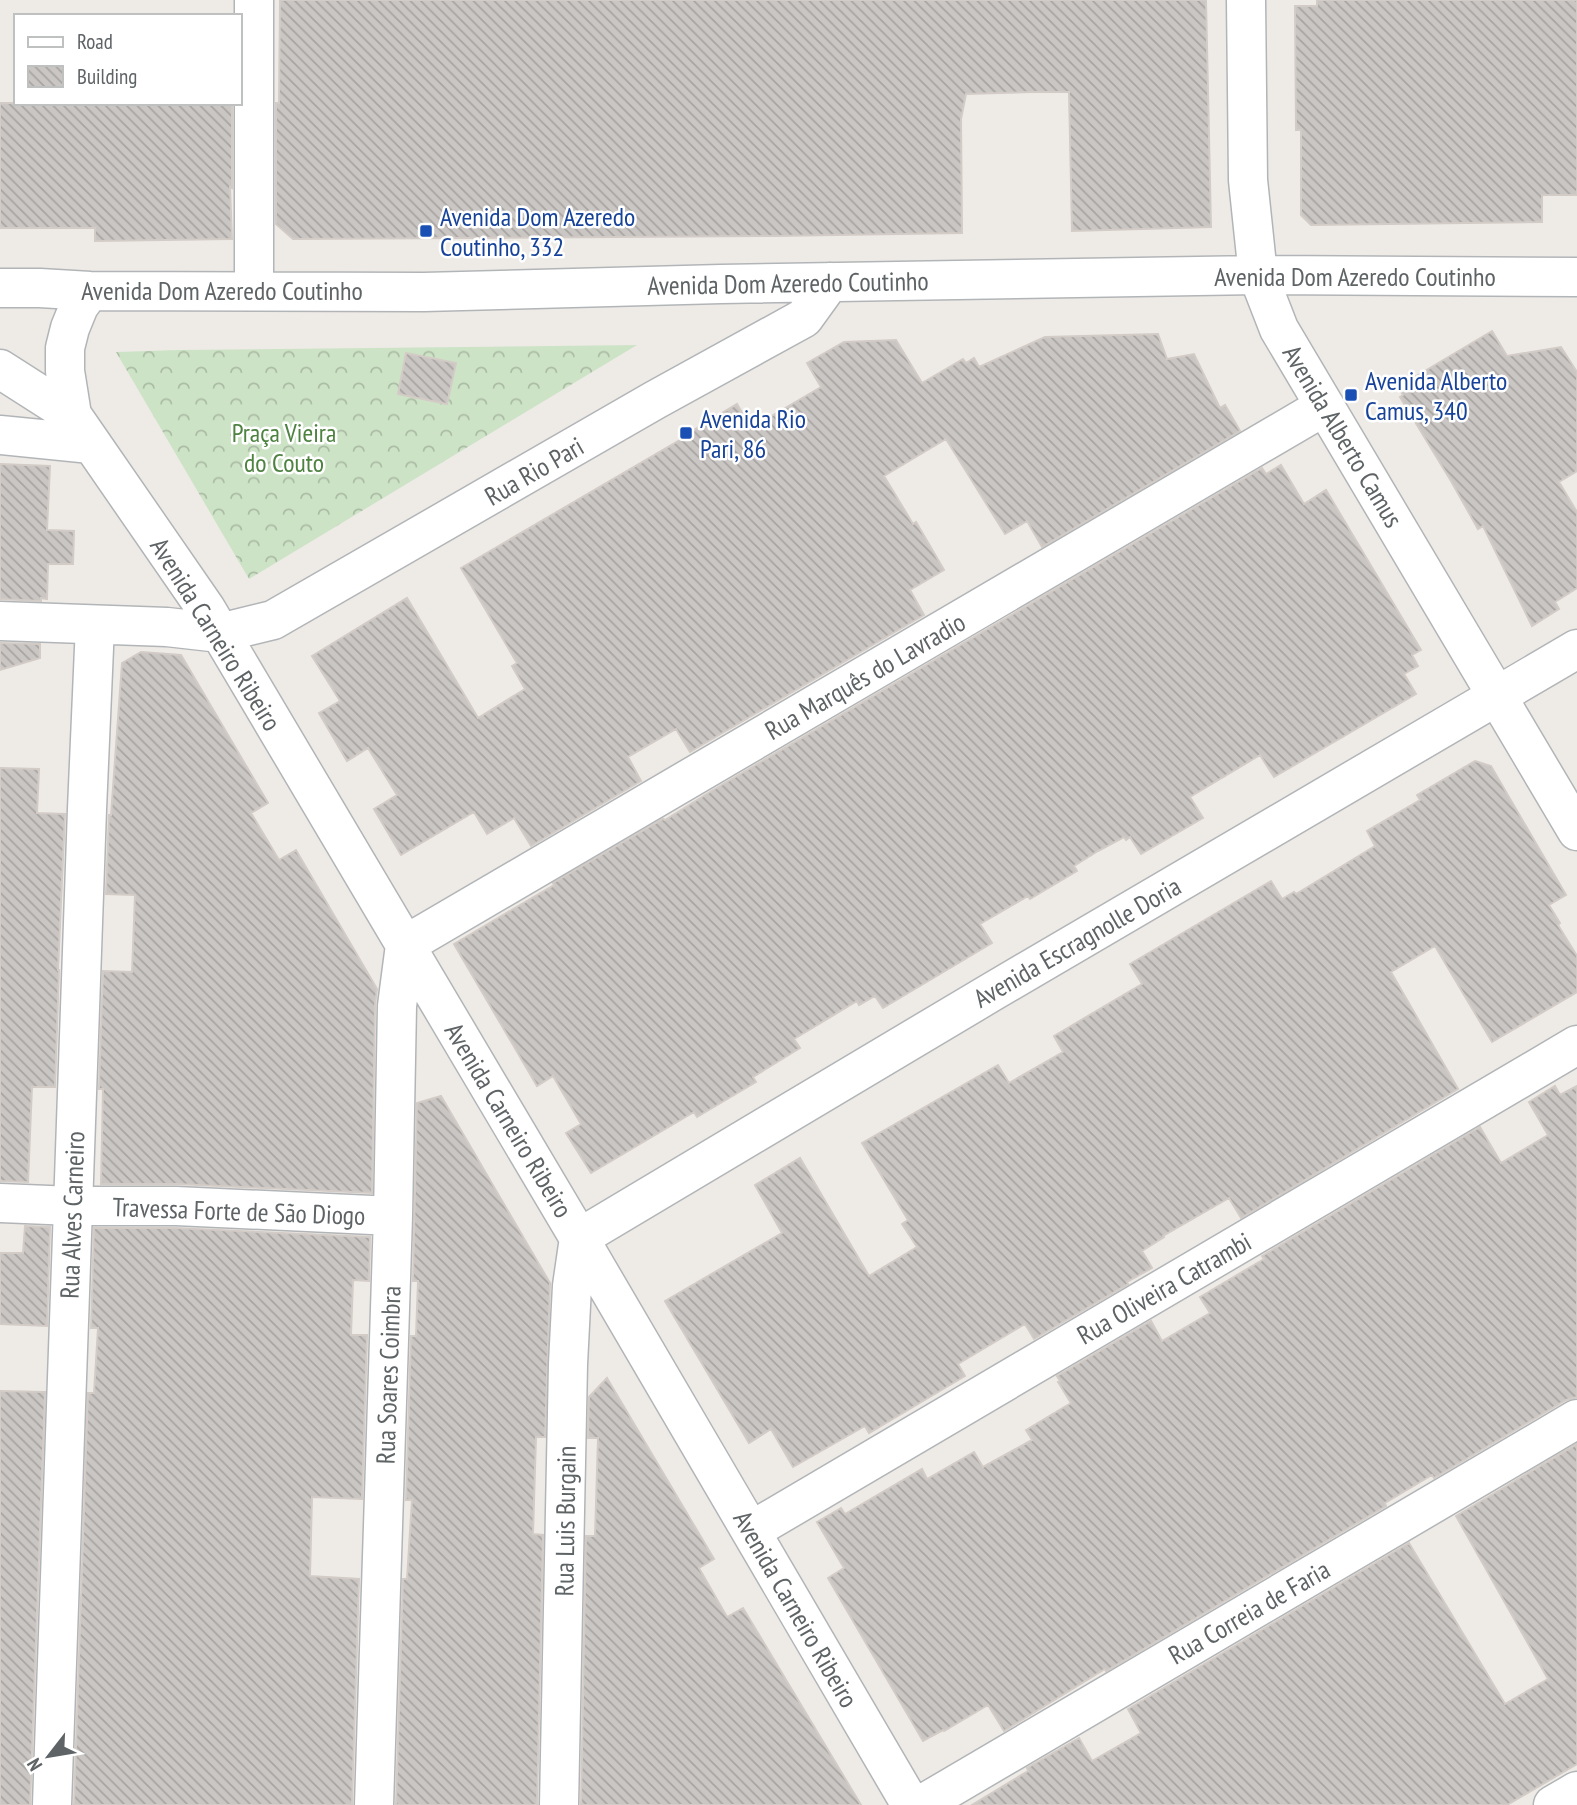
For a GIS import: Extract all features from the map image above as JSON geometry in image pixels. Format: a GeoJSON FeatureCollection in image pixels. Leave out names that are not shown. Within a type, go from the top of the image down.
{"type":"FeatureCollection","features":[{"type":"Feature","properties":{"kind":"street"},"geometry":{"type":"LineString","coordinates":[[254,0],[254,290]]}},
{"type":"Feature","properties":{"kind":"street","name":"Avenida Alberto Camus"},"geometry":{"type":"LineString","coordinates":[[1246,0],[1248,180],[1258,275],[1279,329],[1577,831]]}},
{"type":"Feature","properties":{"kind":"street","name":"Avenida Dom Azeredo Coutinho"},"geometry":{"type":"LineString","coordinates":[[0,288],[90,291],[424,292],[1258,275],[1577,277]]}},
{"type":"Feature","properties":{"kind":"street","name":"Rua Rio Pari"},"geometry":{"type":"LineString","coordinates":[[220,633],[273,620],[655,400],[804,318],[830,282]]}},
{"type":"Feature","properties":{"kind":"street"},"geometry":{"type":"LineString","coordinates":[[0,435],[82,430],[65,371],[65,348],[69,328],[79,306],[90,291]]}},
{"type":"Feature","properties":{"kind":"street","name":"Avenida Carneiro Ribeiro"},"geometry":{"type":"LineString","coordinates":[[0,369],[82,430],[206,610],[579,1238],[911,1805]]}},
{"type":"Feature","properties":{"kind":"street","name":"Rua Marquês do Lavradio"},"geometry":{"type":"LineString","coordinates":[[405,945],[1325,406]]}},
{"type":"Feature","properties":{"kind":"street"},"geometry":{"type":"LineString","coordinates":[[0,621],[167,627],[220,633]]}},
{"type":"Feature","properties":{"kind":"street","name":"Rua Alves Carneiro"},"geometry":{"type":"LineString","coordinates":[[52,1805],[95,625]]}},
{"type":"Feature","properties":{"kind":"street","name":"Avenida Escragnolle Doria"},"geometry":{"type":"LineString","coordinates":[[579,1238],[1577,649]]}},
{"type":"Feature","properties":{"kind":"street","name":"Rua Soares Coimbra"},"geometry":{"type":"LineString","coordinates":[[374,1805],[397,1006],[405,945]]}},
{"type":"Feature","properties":{"kind":"street","name":"Rua Oliveira Catrambi"},"geometry":{"type":"LineString","coordinates":[[751,1531],[1577,1045]]}},
{"type":"Feature","properties":{"kind":"street","name":"Travessa Forte de São Diogo"},"geometry":{"type":"LineString","coordinates":[[0,1203],[176,1206],[393,1216]]}},
{"type":"Feature","properties":{"kind":"street","name":"Rua Luis Burgain"},"geometry":{"type":"LineString","coordinates":[[559,1805],[568,1364],[572,1286],[579,1238]]}},
{"type":"Feature","properties":{"kind":"street","name":"Rua Correia de Faria"},"geometry":{"type":"LineString","coordinates":[[921,1805],[1577,1419]]}},
{"type":"Feature","properties":{"kind":"street"},"geometry":{"type":"LineString","coordinates":[[885,1805],[886,1762]]}},
{"type":"Feature","properties":{"kind":"street"},"geometry":{"type":"LineString","coordinates":[[1553,1805],[1577,1791]]}},
{"type":"Feature","properties":{"kind":"green space","name":"Praça Vieira do Couto"},"geometry":{"type":"Polygon","coordinates":[[[637,345],[249,579],[116,352],[178,350],[637,345]]]}},
{"type":"Feature","properties":{"kind":"building"},"geometry":{"type":"Polygon","coordinates":[[[280,0],[1206,0],[1211,227],[1072,231],[1069,92],[1032,92],[966,94],[961,119],[962,233],[293,239],[276,224],[276,103],[279,103],[280,0]]]}},
{"type":"Feature","properties":{"kind":"building"},"geometry":{"type":"Polygon","coordinates":[[[1317,0],[1577,0],[1577,195],[1542,195],[1542,222],[1311,225],[1301,215],[1301,130],[1296,130],[1295,6],[1317,6],[1317,0]]]}},
{"type":"Feature","properties":{"kind":"building"},"geometry":{"type":"Polygon","coordinates":[[[0,103],[232,105],[232,239],[95,241],[95,228],[0,228],[0,103]]]}},
{"type":"Feature","properties":{"kind":"building"},"geometry":{"type":"Polygon","coordinates":[[[1492,331],[1507,356],[1561,347],[1577,372],[1577,471],[1559,482],[1577,512],[1577,588],[1555,602],[1559,609],[1532,626],[1483,526],[1478,529],[1400,397],[1403,395],[1398,387],[1492,331]]]}},
{"type":"Feature","properties":{"kind":"building"},"geometry":{"type":"Polygon","coordinates":[[[1158,334],[1167,359],[1194,354],[1220,408],[1225,405],[1240,431],[1042,547],[1027,521],[1005,534],[946,439],[884,476],[913,524],[916,522],[944,570],[910,590],[924,615],[690,752],[676,729],[628,757],[641,781],[531,846],[514,818],[487,834],[474,812],[401,855],[374,809],[397,795],[368,748],[347,761],[319,713],[340,701],[312,656],[407,598],[478,718],[525,689],[512,666],[517,663],[461,568],[737,404],[751,428],[821,387],[807,363],[844,342],[896,340],[922,383],[963,359],[966,363],[974,358],[979,367],[1045,337],[1158,334]]]}},
{"type":"Feature","properties":{"kind":"building"},"geometry":{"type":"Polygon","coordinates":[[[406,353],[456,363],[447,404],[398,394],[406,353]]]}},
{"type":"Feature","properties":{"kind":"building"},"geometry":{"type":"Polygon","coordinates":[[[0,464],[50,466],[47,530],[74,531],[73,564],[48,564],[47,599],[41,598],[41,601],[0,599],[0,464]]]}},
{"type":"Feature","properties":{"kind":"building"},"geometry":{"type":"Polygon","coordinates":[[[1281,465],[1304,504],[1326,490],[1421,650],[1412,655],[1418,666],[1404,674],[1416,694],[1274,777],[1260,755],[1190,797],[1203,818],[1141,854],[1130,837],[1126,840],[1124,837],[1098,851],[1074,866],[1077,871],[980,924],[992,943],[883,1008],[875,996],[859,1005],[857,1001],[794,1039],[800,1048],[753,1077],[756,1082],[697,1117],[694,1112],[591,1173],[566,1133],[581,1124],[553,1076],[537,1086],[454,944],[554,885],[553,883],[665,820],[1262,468],[1266,474],[1281,465]]]}},
{"type":"Feature","properties":{"kind":"building"},"geometry":{"type":"Polygon","coordinates":[[[0,643],[40,644],[40,658],[0,670],[0,643]]]}},
{"type":"Feature","properties":{"kind":"building"},"geometry":{"type":"Polygon","coordinates":[[[141,652],[181,655],[268,803],[251,813],[279,860],[296,850],[377,989],[372,1193],[177,1184],[101,1184],[103,1089],[99,1089],[103,971],[132,972],[135,895],[106,894],[109,815],[122,663],[141,652]]]}},
{"type":"Feature","properties":{"kind":"building"},"geometry":{"type":"Polygon","coordinates":[[[1475,761],[1491,766],[1566,895],[1549,905],[1577,956],[1577,992],[1492,1042],[1435,946],[1391,972],[1458,1089],[1241,1218],[1229,1198],[1163,1236],[1142,1251],[1152,1268],[1034,1339],[1025,1324],[958,1364],[965,1376],[869,1433],[865,1426],[793,1467],[771,1429],[749,1443],[665,1301],[782,1233],[755,1185],[800,1158],[869,1276],[917,1247],[902,1224],[908,1220],[862,1143],[998,1065],[1009,1083],[1063,1052],[1054,1036],[1142,984],[1130,964],[1271,881],[1282,899],[1294,892],[1296,894],[1375,846],[1367,831],[1420,800],[1417,795],[1475,761]]]}},
{"type":"Feature","properties":{"kind":"building"},"geometry":{"type":"Polygon","coordinates":[[[0,768],[39,769],[37,813],[65,814],[55,1087],[32,1087],[28,1182],[0,1181],[0,768]]]}},
{"type":"Feature","properties":{"kind":"building"},"geometry":{"type":"Polygon","coordinates":[[[1555,1086],[1560,1095],[1577,1086],[1577,1397],[1566,1400],[1434,1478],[1432,1475],[1385,1503],[1386,1506],[1106,1671],[1105,1669],[1004,1731],[988,1705],[923,1741],[828,1578],[844,1568],[817,1522],[841,1508],[845,1514],[922,1469],[927,1479],[974,1452],[983,1467],[1032,1440],[1026,1430],[1071,1403],[1057,1376],[1151,1321],[1162,1341],[1210,1313],[1200,1297],[1264,1259],[1262,1256],[1480,1127],[1501,1163],[1548,1135],[1529,1102],[1555,1086]]]}},
{"type":"Feature","properties":{"kind":"building"},"geometry":{"type":"Polygon","coordinates":[[[441,1096],[550,1283],[545,1437],[536,1437],[533,1534],[543,1535],[537,1805],[396,1805],[403,1579],[407,1579],[412,1500],[406,1500],[411,1336],[416,1336],[418,1281],[413,1281],[417,1103],[441,1096]]]}},
{"type":"Feature","properties":{"kind":"building"},"geometry":{"type":"Polygon","coordinates":[[[25,1226],[50,1227],[47,1326],[0,1324],[0,1253],[23,1253],[25,1226]]]}},
{"type":"Feature","properties":{"kind":"building"},"geometry":{"type":"Polygon","coordinates":[[[94,1228],[175,1228],[370,1237],[369,1281],[353,1280],[351,1335],[367,1335],[362,1499],[312,1497],[310,1576],[359,1579],[352,1805],[74,1805],[88,1393],[94,1393],[98,1328],[91,1328],[94,1228]]]}},
{"type":"Feature","properties":{"kind":"building"},"geometry":{"type":"Polygon","coordinates":[[[607,1378],[714,1559],[699,1568],[727,1617],[743,1608],[861,1805],[581,1805],[586,1536],[595,1536],[598,1438],[588,1438],[589,1397],[607,1378]]]}},
{"type":"Feature","properties":{"kind":"building"},"geometry":{"type":"Polygon","coordinates":[[[0,1391],[45,1392],[30,1805],[0,1805],[0,1391]]]}},
{"type":"Feature","properties":{"kind":"building"},"geometry":{"type":"Polygon","coordinates":[[[1577,1444],[1577,1764],[1507,1805],[972,1805],[1028,1771],[1027,1768],[1079,1738],[1092,1761],[1141,1733],[1128,1709],[1409,1543],[1505,1704],[1548,1679],[1456,1516],[1577,1444]]]}},
{"type":"Feature","properties":{"kind":"place","name":"Avenida Dom Azeredo Coutinho, 332"},"geometry":{"type":"Point","coordinates":[426,231]}},
{"type":"Feature","properties":{"kind":"place","name":"Avenida Alberto Camus, 340"},"geometry":{"type":"Point","coordinates":[1351,395]}},
{"type":"Feature","properties":{"kind":"place","name":"Avenida Rio Pari, 86"},"geometry":{"type":"Point","coordinates":[686,433]}}]}
